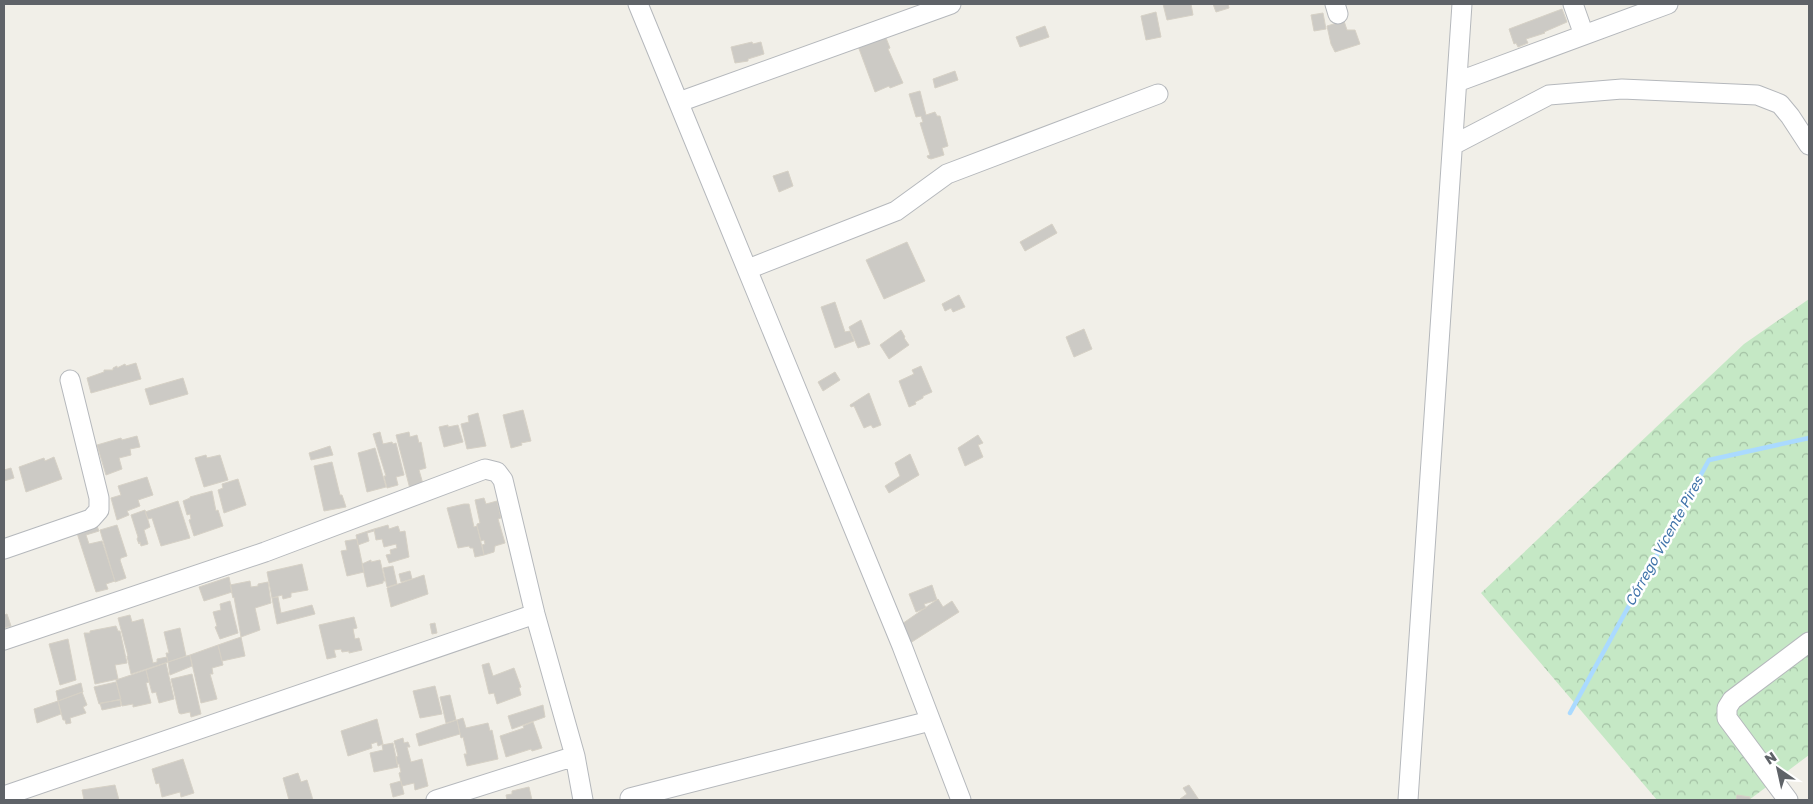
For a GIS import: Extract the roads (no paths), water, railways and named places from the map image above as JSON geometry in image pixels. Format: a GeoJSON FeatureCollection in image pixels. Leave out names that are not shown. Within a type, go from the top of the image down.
{"type":"FeatureCollection","features":[{"type":"Feature","properties":{"kind":"street"},"geometry":{"type":"LineString","coordinates":[[638,4],[902,646],[961,800]]}},
{"type":"Feature","properties":{"kind":"street"},"geometry":{"type":"LineString","coordinates":[[679,102],[951,4]]}},
{"type":"Feature","properties":{"kind":"street"},"geometry":{"type":"LineString","coordinates":[[1408,800],[1462,4]]}},
{"type":"Feature","properties":{"kind":"street"},"geometry":{"type":"LineString","coordinates":[[1573,4],[1584,35]]}},
{"type":"Feature","properties":{"kind":"street"},"geometry":{"type":"LineString","coordinates":[[1457,82],[1668,4]]}},
{"type":"Feature","properties":{"kind":"street"},"geometry":{"type":"LineString","coordinates":[[1453,145],[1549,96],[1622,88],[1757,95],[1780,104],[1809,146]]}},
{"type":"Feature","properties":{"kind":"street"},"geometry":{"type":"LineString","coordinates":[[748,269],[896,211],[947,174],[1158,94]]}},
{"type":"Feature","properties":{"kind":"street"},"geometry":{"type":"LineString","coordinates":[[4,549],[91,519],[99,510],[99,498],[70,380]]}},
{"type":"Feature","properties":{"kind":"street"},"geometry":{"type":"LineString","coordinates":[[4,640],[265,552],[485,470],[497,472],[503,480],[535,614],[575,756],[583,800]]}},
{"type":"Feature","properties":{"kind":"street"},"geometry":{"type":"LineString","coordinates":[[4,796],[535,614]]}},
{"type":"Feature","properties":{"kind":"street"},"geometry":{"type":"LineString","coordinates":[[1788,800],[1727,718],[1727,708],[1732,700],[1809,642]]}},
{"type":"Feature","properties":{"kind":"street"},"geometry":{"type":"LineString","coordinates":[[630,798],[930,721]]}},
{"type":"Feature","properties":{"kind":"street"},"geometry":{"type":"LineString","coordinates":[[436,800],[575,756]]}},
{"type":"Feature","properties":{"kind":"waterway","name":"Córrego Vicente Pires"},"geometry":{"type":"LineString","coordinates":[[1570,713],[1709,460],[1809,438]]}}]}
